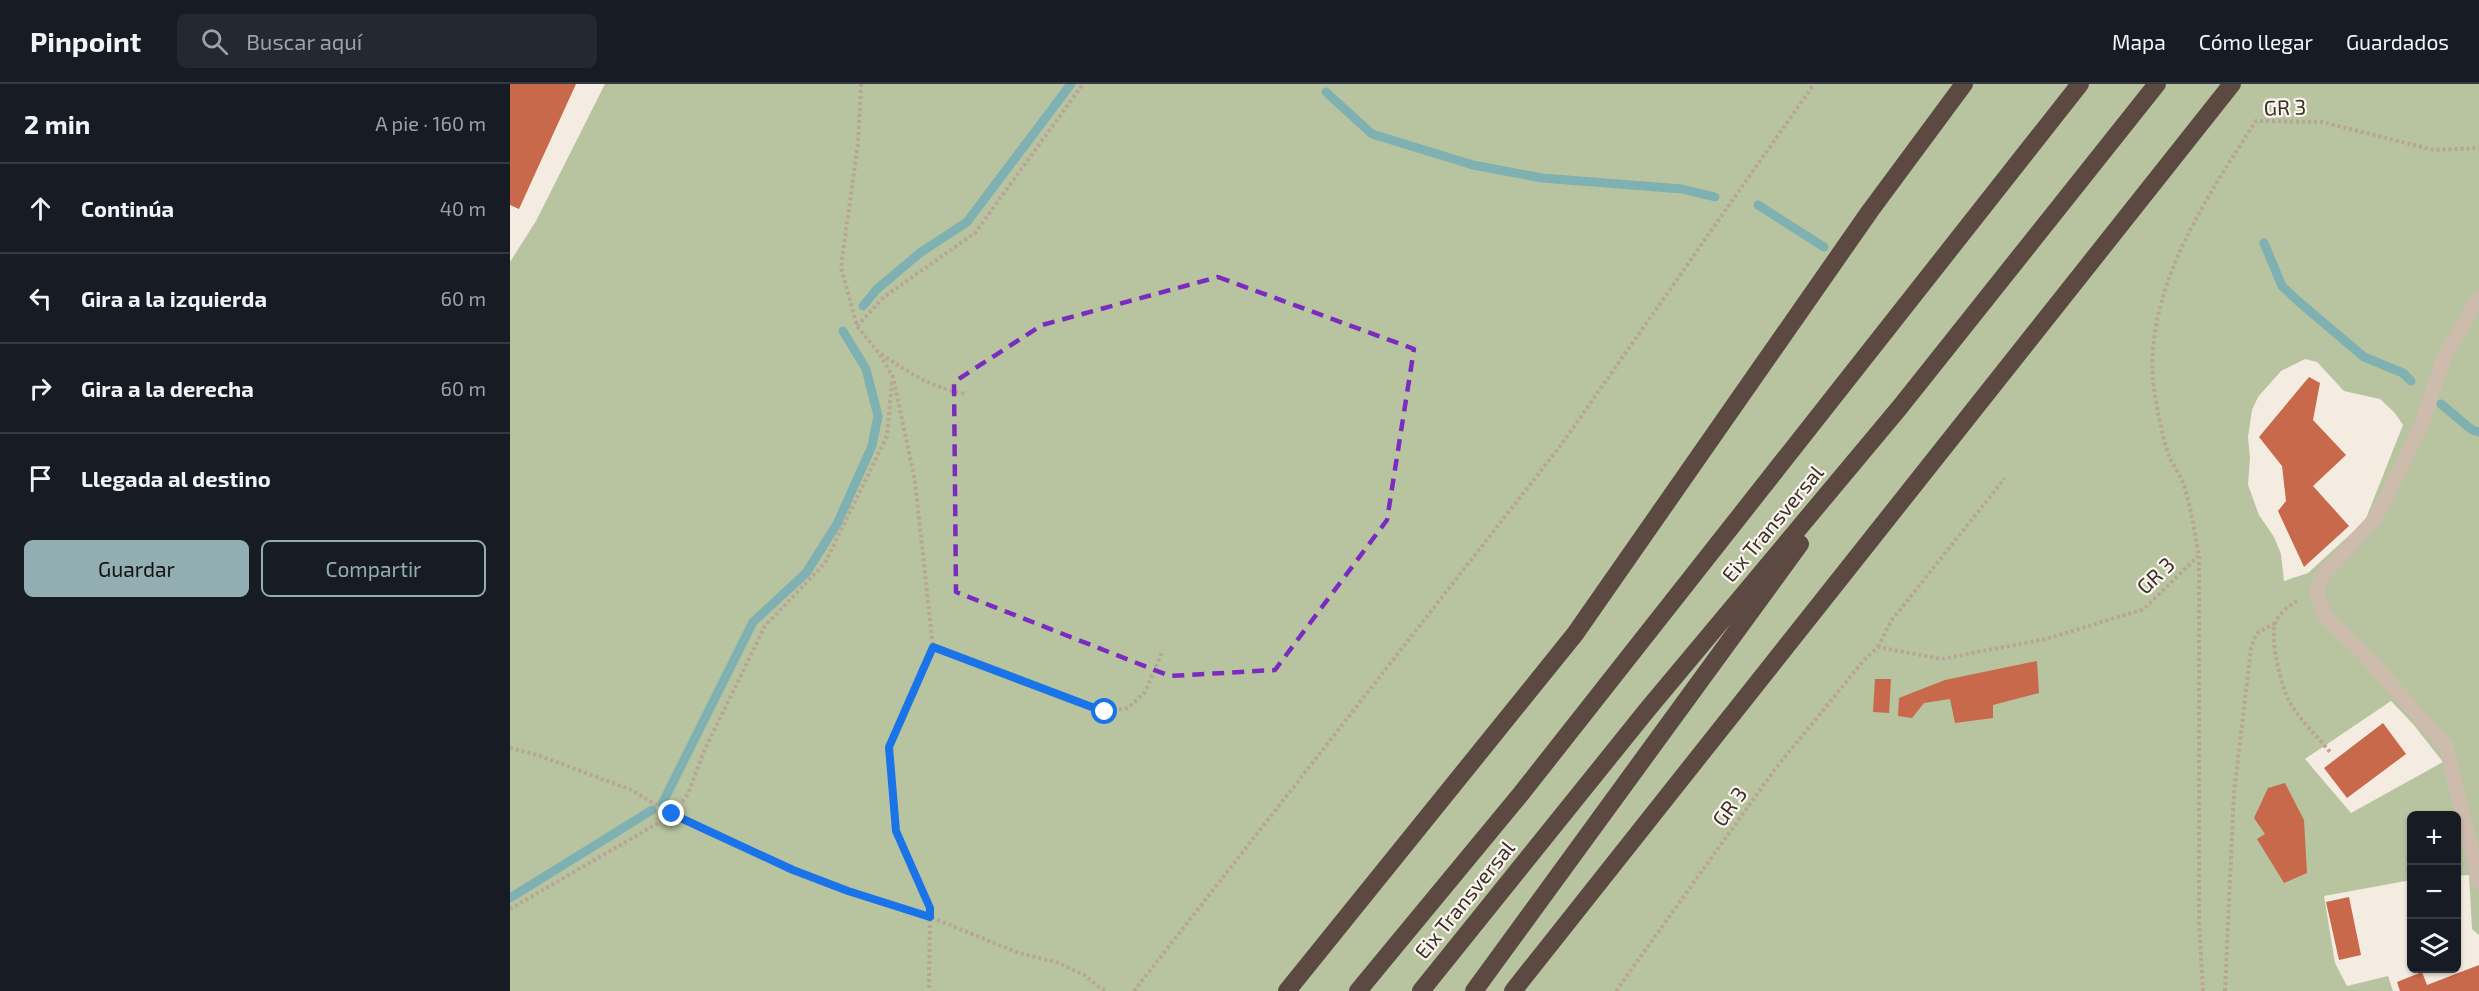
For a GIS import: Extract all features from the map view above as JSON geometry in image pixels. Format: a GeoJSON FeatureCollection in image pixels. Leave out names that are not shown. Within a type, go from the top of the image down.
{"type":"FeatureCollection","features":[{"type":"Feature","properties":{"kind":"highway"},"geometry":{"type":"LineString","coordinates":[[1287,991],[1575,634],[1870,211],[1964,84]]}},
{"type":"Feature","properties":{"kind":"highway","name":"Eix Transversal"},"geometry":{"type":"LineString","coordinates":[[1358,991],[1520,795],[2080,84]]}},
{"type":"Feature","properties":{"kind":"highway","name":"Eix Transversal"},"geometry":{"type":"LineString","coordinates":[[1420,991],[1647,710],[1900,407],[2157,84]]}},
{"type":"Feature","properties":{"kind":"highway"},"geometry":{"type":"LineString","coordinates":[[1513,991],[2232,84]]}},
{"type":"Feature","properties":{"kind":"highway"},"geometry":{"type":"LineString","coordinates":[[1474,991],[1900,407]]}},
{"type":"Feature","properties":{"kind":"lane"},"geometry":{"type":"LineString","coordinates":[[2479,297],[2444,357],[2421,426],[2376,518],[2321,577],[2317,592],[2324,615],[2364,654],[2446,746],[2479,881]]}},
{"type":"Feature","properties":{"kind":"path"},"geometry":{"type":"LineString","coordinates":[[861,84],[858,144],[841,267],[856,326],[878,352],[893,377],[915,481],[933,647],[889,747],[896,831],[930,908],[930,991]]}},
{"type":"Feature","properties":{"kind":"path"},"geometry":{"type":"LineString","coordinates":[[856,326],[884,297],[975,234],[1083,84]]}},
{"type":"Feature","properties":{"kind":"path"},"geometry":{"type":"LineString","coordinates":[[1134,991],[1561,445],[1814,84]]}},
{"type":"Feature","properties":{"kind":"path","name":"GR 3"},"geometry":{"type":"LineString","coordinates":[[1616,991],[1775,769],[1865,659],[1878,647],[1941,659],[2046,639],[2144,609],[2199,556],[2189,504],[2169,454],[2153,380],[2155,332],[2169,279],[2206,198],[2256,120],[2322,122],[2434,150],[2479,148]]}},
{"type":"Feature","properties":{"kind":"path"},"geometry":{"type":"LineString","coordinates":[[878,352],[926,382],[944,390],[967,394]]}},
{"type":"Feature","properties":{"kind":"path"},"geometry":{"type":"LineString","coordinates":[[510,909],[672,814],[688,794],[704,751],[765,626],[825,563],[887,436],[893,377]]}},
{"type":"Feature","properties":{"kind":"path"},"geometry":{"type":"LineString","coordinates":[[1878,647],[1891,621],[2005,478]]}},
{"type":"Feature","properties":{"kind":"path"},"geometry":{"type":"LineString","coordinates":[[2199,556],[2199,923],[2203,991]]}},
{"type":"Feature","properties":{"kind":"path"},"geometry":{"type":"LineString","coordinates":[[2225,991],[2234,793],[2251,648],[2256,634],[2275,623],[2295,602],[2317,592]]}},
{"type":"Feature","properties":{"kind":"path"},"geometry":{"type":"LineString","coordinates":[[2275,623],[2278,661],[2289,701],[2330,752]]}},
{"type":"Feature","properties":{"kind":"path"},"geometry":{"type":"LineString","coordinates":[[933,647],[1105,712],[1128,708],[1145,692],[1163,650]]}},
{"type":"Feature","properties":{"kind":"path"},"geometry":{"type":"LineString","coordinates":[[510,748],[540,756],[632,790],[672,814],[793,870],[848,891],[930,917],[1019,953],[1056,962],[1084,975],[1107,991]]}},
{"type":"Feature","properties":{"kind":"highlighted area"},"geometry":{"type":"Polygon","coordinates":[[[1218,277],[1414,349],[1387,520],[1275,670],[1170,676],[956,592],[954,382],[1042,325],[1218,277]]]}},
{"type":"Feature","properties":{"kind":"green space"},"geometry":{"type":"Polygon","coordinates":[[[605,84],[2479,84],[2479,935],[2472,929],[2469,875],[2461,876],[2461,811],[2407,811],[2407,881],[2324,896],[2335,963],[2347,986],[2388,976],[2393,991],[510,991],[510,262],[536,221],[605,84]],[[2305,359],[2281,371],[2258,397],[2252,410],[2248,437],[2250,458],[2248,485],[2259,515],[2274,537],[2281,554],[2284,581],[2308,573],[2365,521],[2403,425],[2395,413],[2380,399],[2344,391],[2317,362],[2305,359]],[[2391,701],[2305,759],[2351,813],[2443,762],[2413,724],[2391,701]]]}},
{"type":"Feature","properties":{"kind":"building"},"geometry":{"type":"Polygon","coordinates":[[[510,84],[576,84],[519,209],[510,205],[510,84]]]}},
{"type":"Feature","properties":{"kind":"building"},"geometry":{"type":"Polygon","coordinates":[[[2309,377],[2320,383],[2313,420],[2346,455],[2313,486],[2349,526],[2304,567],[2278,511],[2286,501],[2282,466],[2259,437],[2309,377]]]}},
{"type":"Feature","properties":{"kind":"building"},"geometry":{"type":"Polygon","coordinates":[[[2037,661],[2039,693],[1993,705],[1993,718],[1955,723],[1950,699],[1924,703],[1912,718],[1898,716],[1899,698],[1945,680],[2037,661]]]}},
{"type":"Feature","properties":{"kind":"building"},"geometry":{"type":"Polygon","coordinates":[[[1875,679],[1891,679],[1889,713],[1873,712],[1875,679]]]}},
{"type":"Feature","properties":{"kind":"building"},"geometry":{"type":"Polygon","coordinates":[[[2383,723],[2406,754],[2347,798],[2324,768],[2383,723]]]}},
{"type":"Feature","properties":{"kind":"building"},"geometry":{"type":"Polygon","coordinates":[[[2285,783],[2304,820],[2307,873],[2284,883],[2257,839],[2265,834],[2254,818],[2268,788],[2285,783]]]}},
{"type":"Feature","properties":{"kind":"building"},"geometry":{"type":"Polygon","coordinates":[[[2349,897],[2361,955],[2339,960],[2326,902],[2349,897]]]}},
{"type":"Feature","properties":{"kind":"building"},"geometry":{"type":"Polygon","coordinates":[[[2479,965],[2479,991],[2400,991],[2397,982],[2422,973],[2427,985],[2479,965]]]}},
{"type":"Feature","properties":{"kind":"waterway"},"geometry":{"type":"LineString","coordinates":[[863,306],[877,289],[921,252],[967,222],[1071,84]]}},
{"type":"Feature","properties":{"kind":"waterway"},"geometry":{"type":"LineString","coordinates":[[1326,92],[1372,134],[1473,165],[1542,178],[1682,189],[1715,197]]}},
{"type":"Feature","properties":{"kind":"waterway"},"geometry":{"type":"LineString","coordinates":[[1758,205],[1824,247]]}},
{"type":"Feature","properties":{"kind":"waterway"},"geometry":{"type":"LineString","coordinates":[[2264,243],[2282,286],[2364,357],[2403,373],[2411,381]]}},
{"type":"Feature","properties":{"kind":"waterway"},"geometry":{"type":"LineString","coordinates":[[662,804],[753,622],[806,573],[837,524],[872,446],[878,416],[866,369],[843,331]]}},
{"type":"Feature","properties":{"kind":"waterway"},"geometry":{"type":"LineString","coordinates":[[2441,404],[2472,430],[2479,432]]}},
{"type":"Feature","properties":{"kind":"waterway"},"geometry":{"type":"LineString","coordinates":[[510,898],[652,810]]}},
{"type":"Feature","properties":{"kind":"route"},"geometry":{"type":"LineString","coordinates":[[672,814],[793,870],[848,891],[930,917],[930,908],[896,831],[889,747],[933,647],[1105,712]]}}]}
